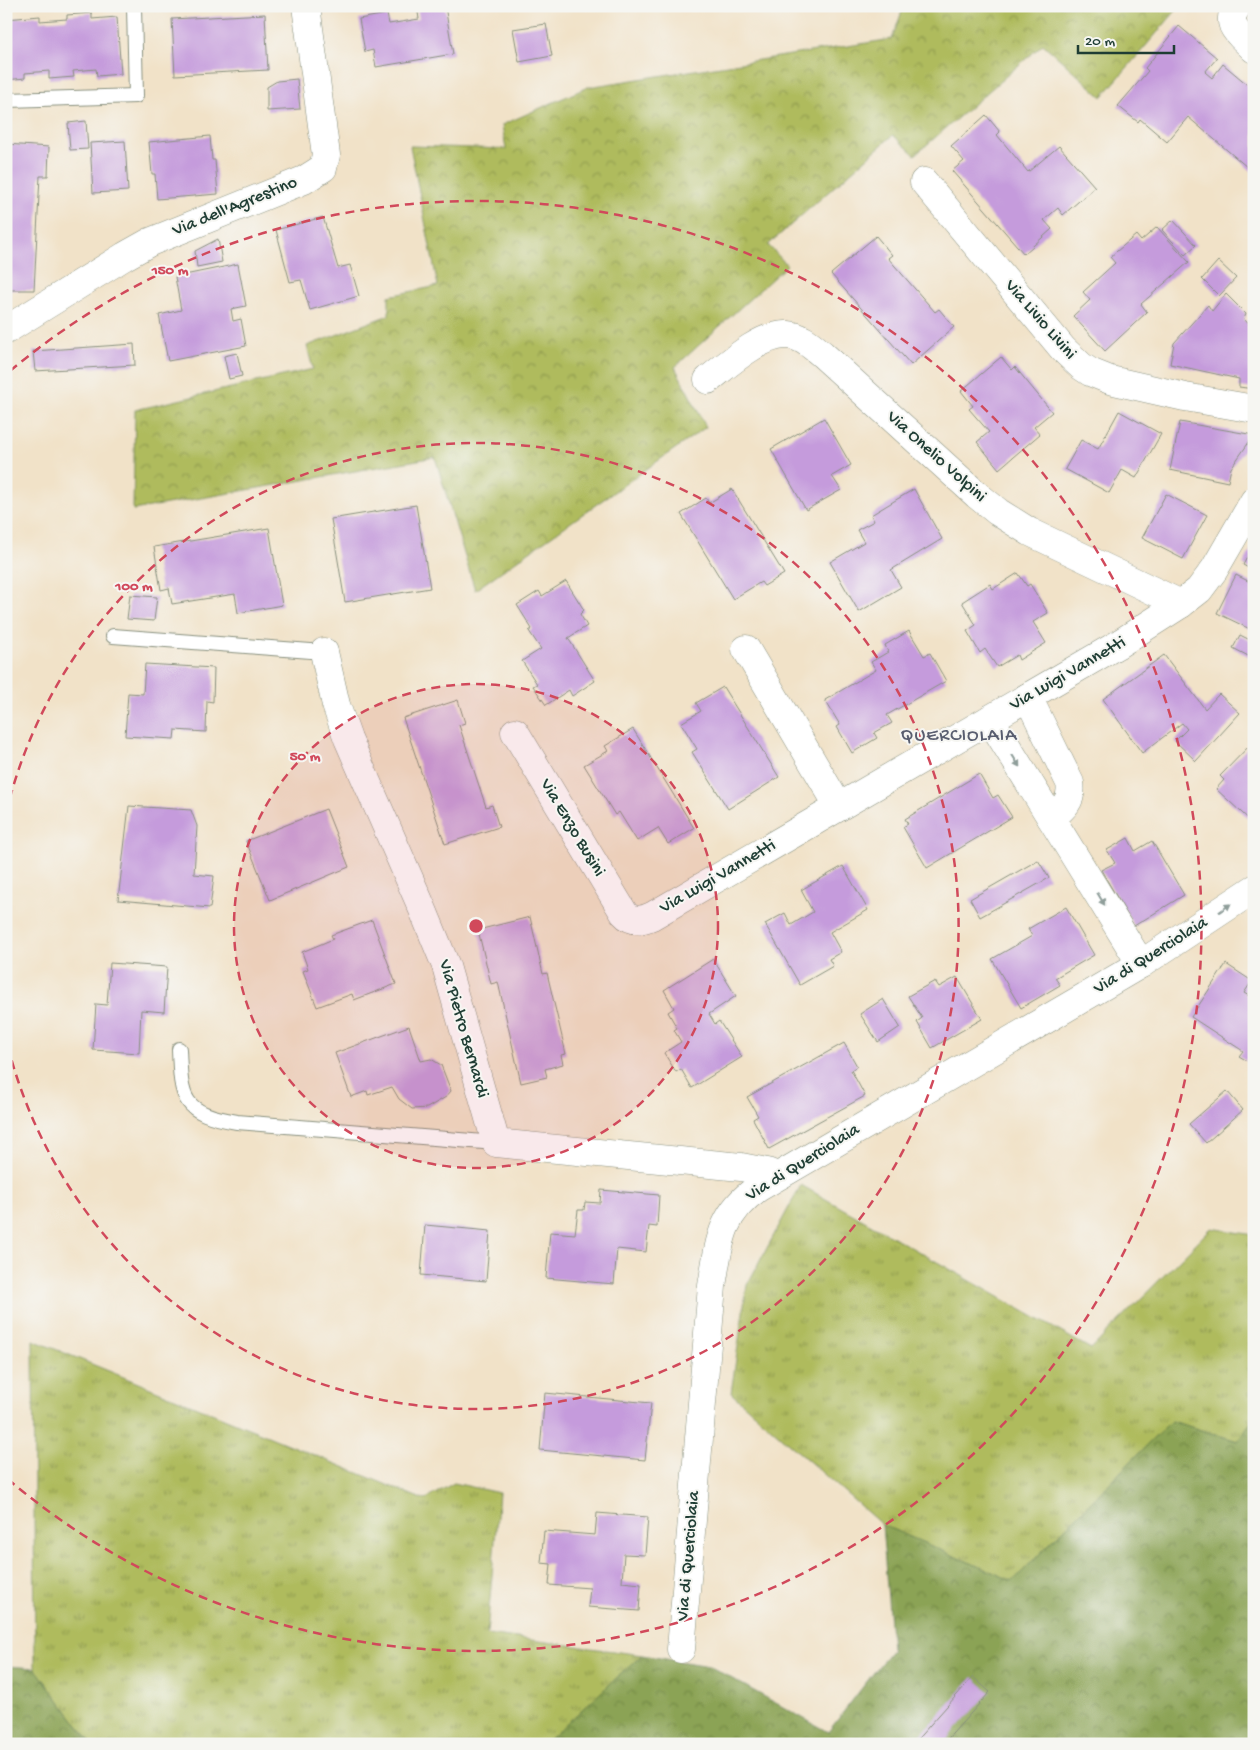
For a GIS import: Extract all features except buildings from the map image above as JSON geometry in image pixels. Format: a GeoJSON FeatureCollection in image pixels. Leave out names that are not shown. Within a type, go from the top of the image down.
{"type":"FeatureCollection","features":[{"type":"Feature","properties":{"kind":"street","name":"Via dell'Agrestino"},"geometry":{"type":"LineString","coordinates":[[6,330],[150,242],[304,180],[323,168],[326,164],[326,155],[306,6]]}},
{"type":"Feature","properties":{"kind":"street"},"geometry":{"type":"LineString","coordinates":[[1237,7],[1231,18],[1232,24],[1238,33],[1254,48]]}},
{"type":"Feature","properties":{"kind":"street","name":"Via Livio Livini"},"geometry":{"type":"LineString","coordinates":[[924,182],[1054,338],[1081,366],[1110,380],[1185,397],[1254,409]]}},
{"type":"Feature","properties":{"kind":"street","name":"Via Onelio Volpini"},"geometry":{"type":"LineString","coordinates":[[708,380],[753,346],[772,338],[789,335],[806,341],[998,512],[1030,532],[1181,604]]}},
{"type":"Feature","properties":{"kind":"street","name":"Via Luigi Vannetti"},"geometry":{"type":"LineString","coordinates":[[634,920],[642,920],[652,916],[1126,640],[1181,604],[1199,590],[1214,570],[1254,501]]}},
{"type":"Feature","properties":{"kind":"street"},"geometry":{"type":"LineString","coordinates":[[746,648],[839,807]]}},
{"type":"Feature","properties":{"kind":"street","name":"Via Pietro Bernardi"},"geometry":{"type":"LineString","coordinates":[[324,652],[336,705],[348,739],[446,966],[496,1143]]}},
{"type":"Feature","properties":{"kind":"street"},"geometry":{"type":"LineString","coordinates":[[1028,697],[1070,783],[1071,795],[1065,806],[1051,818]]}},
{"type":"Feature","properties":{"kind":"street"},"geometry":{"type":"LineString","coordinates":[[990,719],[1141,964]]}},
{"type":"Feature","properties":{"kind":"street","name":"Via Enzo Busini"},"geometry":{"type":"LineString","coordinates":[[515,732],[624,913],[634,920]]}},
{"type":"Feature","properties":{"kind":"street","name":"Via di Querciolaia"},"geometry":{"type":"LineString","coordinates":[[681,1649],[712,1286],[724,1229],[733,1210],[746,1196],[776,1176],[1141,964],[1254,889]]}},
{"type":"Feature","properties":{"kind":"street"},"geometry":{"type":"LineString","coordinates":[[496,1143],[741,1167],[767,1172],[776,1176]]}},
{"type":"Feature","properties":{"kind":"lane"},"geometry":{"type":"LineString","coordinates":[[8,100],[136,96],[134,6]]}},
{"type":"Feature","properties":{"kind":"lane"},"geometry":{"type":"LineString","coordinates":[[114,636],[324,652]]}},
{"type":"Feature","properties":{"kind":"lane"},"geometry":{"type":"LineString","coordinates":[[179,1049],[180,1078],[183,1094],[195,1108],[217,1119],[496,1143]]}},
{"type":"Feature","properties":{"kind":"green space"},"geometry":{"type":"Polygon","coordinates":[[[904,6],[1180,6],[1102,97],[1043,44],[915,155],[893,135],[768,245],[787,265],[675,367],[706,427],[475,590],[435,457],[133,510],[135,410],[313,369],[307,346],[389,315],[389,296],[438,286],[410,146],[506,149],[502,125],[588,87],[892,39],[904,6]]]}},
{"type":"Feature","properties":{"kind":"green space"},"geometry":{"type":"Polygon","coordinates":[[[801,1185],[1091,1349],[1211,1228],[1254,1235],[1254,1418],[1238,1441],[1171,1421],[1013,1581],[882,1525],[731,1393],[747,1285],[801,1185]]]}},
{"type":"Feature","properties":{"kind":"green space"},"geometry":{"type":"Polygon","coordinates":[[[33,1340],[424,1500],[454,1483],[499,1493],[487,1634],[642,1655],[544,1744],[92,1744],[35,1668],[33,1340]]]}},
{"type":"Feature","properties":{"kind":"green space"},"geometry":{"type":"Polygon","coordinates":[[[1254,1418],[1254,1744],[544,1744],[642,1655],[709,1666],[828,1732],[892,1649],[882,1525],[1013,1581],[1171,1421],[1237,1441],[1254,1418]]]}},
{"type":"Feature","properties":{"kind":"green space"},"geometry":{"type":"Polygon","coordinates":[[[6,1666],[35,1668],[92,1744],[6,1744],[6,1666]]]}},
{"type":"Feature","properties":{"kind":"district","name":"QUERCIOLAIA"},"geometry":{"type":"Point","coordinates":[959,736]}}]}
